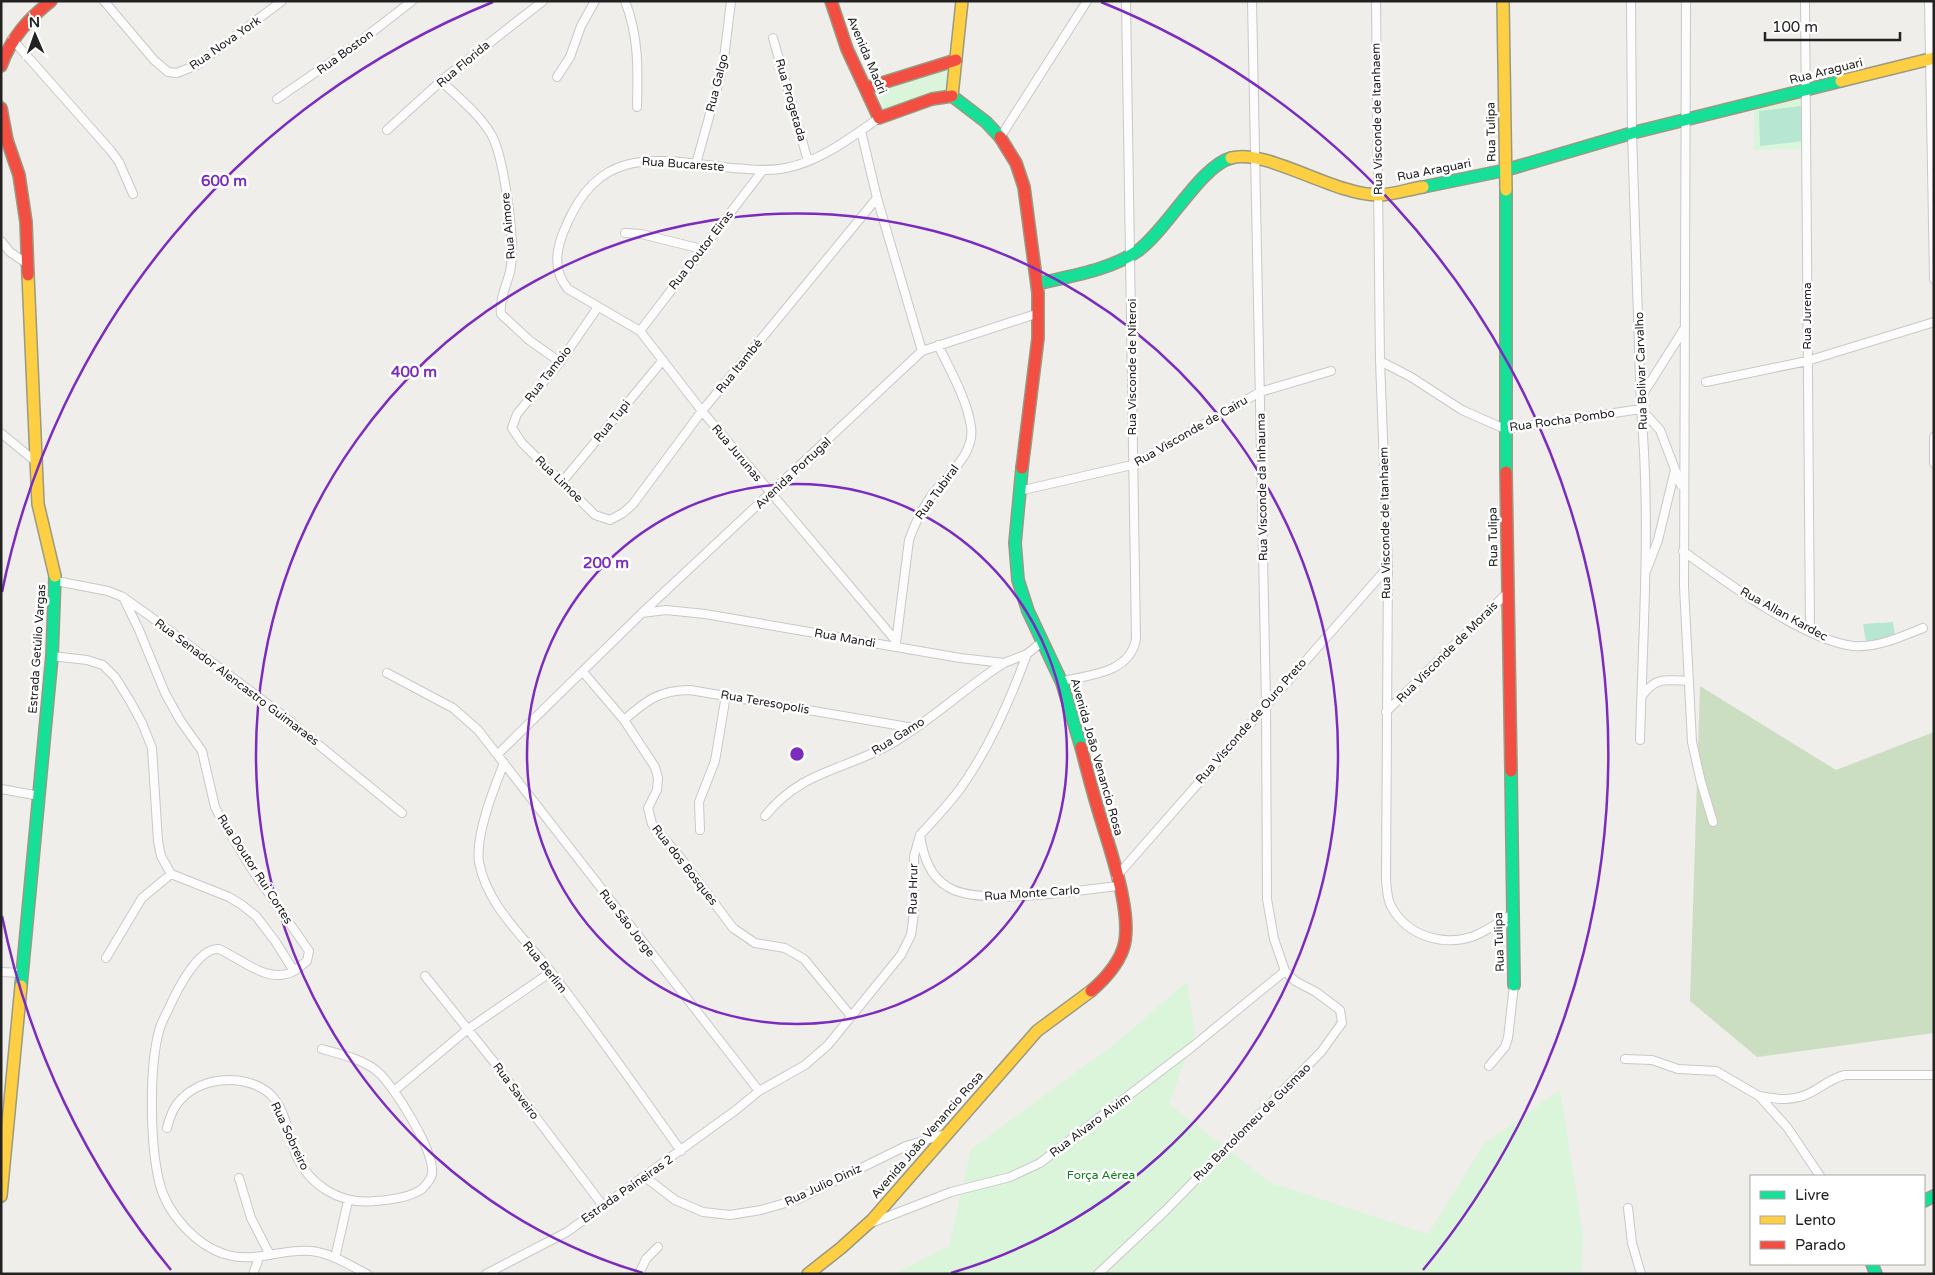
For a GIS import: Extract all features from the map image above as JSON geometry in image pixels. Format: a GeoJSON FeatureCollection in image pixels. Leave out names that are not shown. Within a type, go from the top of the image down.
{"type":"FeatureCollection","features":[{"type":"Feature","properties":{"kind":"main road"},"geometry":{"type":"LineString","coordinates":[[1,66],[12,39],[26,22],[51,1]]}},
{"type":"Feature","properties":{"kind":"main road","name":"Avenida Madri"},"geometry":{"type":"LineString","coordinates":[[831,1],[847,49],[879,118]]}},
{"type":"Feature","properties":{"kind":"main road"},"geometry":{"type":"LineString","coordinates":[[879,118],[932,99],[952,96],[962,1]]}},
{"type":"Feature","properties":{"kind":"main road","name":"Rua Tulipa"},"geometry":{"type":"LineString","coordinates":[[1502,1],[1506,170],[1505,429],[1511,916],[1514,985]]}},
{"type":"Feature","properties":{"kind":"main road","name":"Rua Araguari"},"geometry":{"type":"LineString","coordinates":[[1037,284],[1108,265],[1131,255],[1148,241],[1211,169],[1224,160],[1238,156],[1254,156],[1333,186],[1378,195],[1506,170],[1632,133],[1807,91],[1932,58]]}},
{"type":"Feature","properties":{"kind":"main road"},"geometry":{"type":"LineString","coordinates":[[866,88],[956,60]]}},
{"type":"Feature","properties":{"kind":"main road","name":"Avenida João Venancio Rosa"},"geometry":{"type":"LineString","coordinates":[[808,1274],[836,1253],[866,1225],[927,1160],[946,1134],[1020,1048],[1044,1025],[1097,985],[1119,960],[1125,943],[1125,926],[1117,881],[1062,681],[1026,611],[1020,595],[1015,563],[1019,492],[1039,313],[1030,218],[1022,179],[1013,155],[1000,136],[952,96]]}},
{"type":"Feature","properties":{"kind":"main road","name":"Estrada Getúlio Vargas"},"geometry":{"type":"LineString","coordinates":[[1,108],[4,139],[19,175],[24,198],[29,264],[38,504],[56,580],[52,656],[40,796],[1,1196]]}},
{"type":"Feature","properties":{"kind":"street","name":"Rua Nova York"},"geometry":{"type":"LineString","coordinates":[[104,1],[154,60],[168,72],[177,73],[197,65],[282,1]]}},
{"type":"Feature","properties":{"kind":"street","name":"Rua Boston"},"geometry":{"type":"LineString","coordinates":[[277,99],[354,46],[412,1]]}},
{"type":"Feature","properties":{"kind":"street","name":"Rua Florida"},"geometry":{"type":"LineString","coordinates":[[387,130],[441,81],[510,24],[543,1]]}},
{"type":"Feature","properties":{"kind":"street"},"geometry":{"type":"LineString","coordinates":[[557,77],[570,57],[582,26],[595,1]]}},
{"type":"Feature","properties":{"kind":"street"},"geometry":{"type":"LineString","coordinates":[[625,1],[636,41],[639,68],[637,108]]}},
{"type":"Feature","properties":{"kind":"street","name":"Rua Galgo"},"geometry":{"type":"LineString","coordinates":[[696,164],[723,67],[731,1]]}},
{"type":"Feature","properties":{"kind":"street"},"geometry":{"type":"LineString","coordinates":[[1000,136],[1087,1]]}},
{"type":"Feature","properties":{"kind":"street","name":"Rua Visconde de Niteroi"},"geometry":{"type":"LineString","coordinates":[[1062,681],[1115,668],[1126,661],[1134,650],[1136,639],[1126,1]]}},
{"type":"Feature","properties":{"kind":"street","name":"Rua Visconde da Inhauma"},"geometry":{"type":"LineString","coordinates":[[1252,1],[1266,704],[1267,899],[1274,939],[1285,971]]}},
{"type":"Feature","properties":{"kind":"street","name":"Rua Visconde de Itanhaem"},"geometry":{"type":"LineString","coordinates":[[1376,1],[1380,361],[1388,567],[1386,880],[1390,905],[1403,923],[1424,937],[1446,940],[1473,936],[1511,916]]}},
{"type":"Feature","properties":{"kind":"street","name":"Rua Bolivar Carvalho"},"geometry":{"type":"LineString","coordinates":[[1632,1],[1632,133],[1641,409],[1645,454],[1640,740]]}},
{"type":"Feature","properties":{"kind":"street"},"geometry":{"type":"LineString","coordinates":[[1686,1],[1683,551],[1692,742],[1700,782],[1713,822]]}},
{"type":"Feature","properties":{"kind":"street","name":"Rua Jurema"},"geometry":{"type":"LineString","coordinates":[[1805,1],[1810,631]]}},
{"type":"Feature","properties":{"kind":"street"},"geometry":{"type":"LineString","coordinates":[[1929,1],[1932,58],[1934,279]]}},
{"type":"Feature","properties":{"kind":"street","name":"Rua Progetada"},"geometry":{"type":"LineString","coordinates":[[773,38],[808,161]]}},
{"type":"Feature","properties":{"kind":"street"},"geometry":{"type":"LineString","coordinates":[[12,39],[119,162],[133,194]]}},
{"type":"Feature","properties":{"kind":"street","name":"Rua Aimore"},"geometry":{"type":"LineString","coordinates":[[441,81],[484,123],[497,147],[508,205],[511,253],[511,266],[501,299],[500,314],[529,340],[560,362]]}},
{"type":"Feature","properties":{"kind":"street","name":"Rua Bucareste"},"geometry":{"type":"LineString","coordinates":[[640,331],[568,290],[560,279],[556,266],[560,239],[576,202],[588,187],[603,175],[637,160],[763,170],[785,168],[808,161],[837,147],[879,118]]}},
{"type":"Feature","properties":{"kind":"street"},"geometry":{"type":"LineString","coordinates":[[860,131],[877,198],[922,351]]}},
{"type":"Feature","properties":{"kind":"street","name":"Rua Doutor Eiras"},"geometry":{"type":"LineString","coordinates":[[640,331],[763,170]]}},
{"type":"Feature","properties":{"kind":"street","name":"Rua Itambé"},"geometry":{"type":"LineString","coordinates":[[595,515],[610,520],[623,513],[633,504],[702,411],[877,198]]}},
{"type":"Feature","properties":{"kind":"street"},"geometry":{"type":"LineString","coordinates":[[625,233],[641,234],[702,249]]}},
{"type":"Feature","properties":{"kind":"street"},"geometry":{"type":"LineString","coordinates":[[1,240],[10,252],[29,264]]}},
{"type":"Feature","properties":{"kind":"street","name":"Rua Tamoio"},"geometry":{"type":"LineString","coordinates":[[522,444],[512,428],[517,414],[560,362],[598,306]]}},
{"type":"Feature","properties":{"kind":"street","name":"Avenida Portugal"},"geometry":{"type":"LineString","coordinates":[[498,754],[642,613],[922,351],[938,344],[1039,313]]}},
{"type":"Feature","properties":{"kind":"street"},"geometry":{"type":"LineString","coordinates":[[1706,382],[1807,361],[1934,322]]}},
{"type":"Feature","properties":{"kind":"street"},"geometry":{"type":"LineString","coordinates":[[1641,398],[1684,329]]}},
{"type":"Feature","properties":{"kind":"street","name":"Rua Jurunas"},"geometry":{"type":"LineString","coordinates":[[640,331],[702,411],[895,644]]}},
{"type":"Feature","properties":{"kind":"street","name":"Rua Tubiral"},"geometry":{"type":"LineString","coordinates":[[895,644],[908,540],[914,525],[934,493],[962,457],[971,441],[972,429],[968,413],[938,344]]}},
{"type":"Feature","properties":{"kind":"street","name":"Rua Tupi"},"geometry":{"type":"LineString","coordinates":[[562,482],[662,360]]}},
{"type":"Feature","properties":{"kind":"street","name":"Rua Rocha Pombo"},"geometry":{"type":"LineString","coordinates":[[1380,361],[1411,377],[1462,410],[1505,429],[1641,409]]}},
{"type":"Feature","properties":{"kind":"street","name":"Rua Visconde de Cairu"},"geometry":{"type":"LineString","coordinates":[[1019,492],[1132,465],[1260,392],[1331,371]]}},
{"type":"Feature","properties":{"kind":"street"},"geometry":{"type":"LineString","coordinates":[[1641,409],[1660,430],[1683,490]]}},
{"type":"Feature","properties":{"kind":"street"},"geometry":{"type":"LineString","coordinates":[[1,433],[35,460]]}},
{"type":"Feature","properties":{"kind":"street"},"geometry":{"type":"LineString","coordinates":[[1934,437],[1934,463]]}},
{"type":"Feature","properties":{"kind":"street","name":"Rua Limoe"},"geometry":{"type":"LineString","coordinates":[[522,444],[595,515]]}},
{"type":"Feature","properties":{"kind":"street"},"geometry":{"type":"LineString","coordinates":[[1644,574],[1658,540],[1675,470]]}},
{"type":"Feature","properties":{"kind":"street","name":"Rua Allan Kardec"},"geometry":{"type":"LineString","coordinates":[[1683,551],[1752,599],[1829,640],[1853,646],[1876,644],[1923,628]]}},
{"type":"Feature","properties":{"kind":"street","name":"Rua Visconde de Ouro Preto"},"geometry":{"type":"LineString","coordinates":[[1117,881],[1266,704],[1388,567]]}},
{"type":"Feature","properties":{"kind":"street","name":"Rua Senador Alencastro Guimaraes"},"geometry":{"type":"LineString","coordinates":[[56,580],[91,586],[122,598],[281,714],[402,813]]}},
{"type":"Feature","properties":{"kind":"street","name":"Rua Visconde de Morais"},"geometry":{"type":"LineString","coordinates":[[1386,712],[1508,592]]}},
{"type":"Feature","properties":{"kind":"street","name":"Rua Doutor Rui Cortes"},"geometry":{"type":"LineString","coordinates":[[122,598],[139,630],[166,693],[180,720],[202,751],[215,807],[220,817],[251,868],[309,951],[308,961],[294,971]]}},
{"type":"Feature","properties":{"kind":"street","name":"Rua Mandi"},"geometry":{"type":"LineString","coordinates":[[642,613],[666,610],[705,614],[895,644],[960,658],[1004,663],[1027,654],[1043,641]]}},
{"type":"Feature","properties":{"kind":"street","name":"Rua Hrur"},"geometry":{"type":"LineString","coordinates":[[759,1091],[805,1065],[828,1045],[901,955],[910,935],[914,913],[914,856],[920,835],[960,788],[980,756],[1014,688],[1027,654]]}},
{"type":"Feature","properties":{"kind":"street"},"geometry":{"type":"LineString","coordinates":[[52,656],[87,660],[103,665],[115,677],[142,723],[152,748],[158,841],[161,856],[171,874],[229,897],[256,916],[294,971],[285,976],[273,976],[259,972],[219,949],[206,951],[174,996],[159,1030],[155,1062],[152,1133],[159,1183],[167,1201],[178,1219],[194,1237],[212,1250],[230,1256],[259,1258],[270,1255],[311,1251],[335,1258],[367,1274]]}},
{"type":"Feature","properties":{"kind":"street","name":"Rua Gamo"},"geometry":{"type":"LineString","coordinates":[[765,816],[777,801],[805,780],[874,752],[914,728],[979,678],[1004,663]]}},
{"type":"Feature","properties":{"kind":"street","name":"Rua dos Bosques"},"geometry":{"type":"LineString","coordinates":[[583,672],[624,720],[650,756],[658,778],[657,790],[648,808],[652,824],[696,878],[733,928],[755,943],[785,948],[804,959],[851,1016]]}},
{"type":"Feature","properties":{"kind":"street","name":"Rua São Jorge"},"geometry":{"type":"LineString","coordinates":[[387,673],[453,708],[478,730],[759,1091]]}},
{"type":"Feature","properties":{"kind":"street"},"geometry":{"type":"LineString","coordinates":[[1642,697],[1649,685],[1658,681],[1689,681]]}},
{"type":"Feature","properties":{"kind":"street","name":"Rua Teresopolis"},"geometry":{"type":"LineString","coordinates":[[624,720],[643,703],[661,693],[690,690],[914,728]]}},
{"type":"Feature","properties":{"kind":"street"},"geometry":{"type":"LineString","coordinates":[[700,830],[699,802],[715,761],[726,695]]}},
{"type":"Feature","properties":{"kind":"street","name":"Rua Berlim"},"geometry":{"type":"LineString","coordinates":[[504,763],[489,803],[482,830],[479,860],[485,885],[509,923],[551,972],[681,1150]]}},
{"type":"Feature","properties":{"kind":"street"},"geometry":{"type":"LineString","coordinates":[[1,789],[40,796]]}},
{"type":"Feature","properties":{"kind":"street","name":"Rua Monte Carlo"},"geometry":{"type":"LineString","coordinates":[[920,835],[928,867],[948,887],[975,897],[998,897],[1117,881]]}},
{"type":"Feature","properties":{"kind":"street"},"geometry":{"type":"LineString","coordinates":[[106,958],[142,898],[171,874]]}},
{"type":"Feature","properties":{"kind":"street","name":"Rua Alvaro Alvim"},"geometry":{"type":"LineString","coordinates":[[866,1225],[952,1192],[1010,1177],[1040,1164],[1184,1053],[1285,971]]}},
{"type":"Feature","properties":{"kind":"street","name":"Rua Bartolomeu de Gusmao"},"geometry":{"type":"LineString","coordinates":[[1098,1274],[1205,1170],[1321,1052],[1340,1028],[1342,1017],[1340,1010],[1316,992],[1295,981],[1285,971]]}},
{"type":"Feature","properties":{"kind":"street"},"geometry":{"type":"LineString","coordinates":[[1,972],[22,973]]}},
{"type":"Feature","properties":{"kind":"street"},"geometry":{"type":"LineString","coordinates":[[322,1049],[349,1057],[376,1070],[394,1091],[468,1029],[551,972]]}},
{"type":"Feature","properties":{"kind":"street","name":"Rua Saveiro"},"geometry":{"type":"LineString","coordinates":[[425,976],[468,1029],[604,1207]]}},
{"type":"Feature","properties":{"kind":"street","name":"Rua Tulipa"},"geometry":{"type":"LineString","coordinates":[[1489,1066],[1504,1047],[1508,1038],[1514,985]]}},
{"type":"Feature","properties":{"kind":"street"},"geometry":{"type":"LineString","coordinates":[[1625,1060],[1652,1060],[1678,1069],[1716,1071],[1759,1096],[1788,1127],[1819,1175]]}},
{"type":"Feature","properties":{"kind":"street"},"geometry":{"type":"LineString","coordinates":[[1759,1096],[1788,1099],[1801,1097],[1833,1078],[1845,1075],[1934,1075]]}},
{"type":"Feature","properties":{"kind":"street","name":"Rua Sobreiro"},"geometry":{"type":"LineString","coordinates":[[167,1128],[178,1103],[204,1084],[218,1080],[251,1083],[270,1094],[279,1108],[296,1154],[306,1173],[328,1192],[348,1201],[365,1203],[394,1199],[421,1189],[429,1182],[432,1174],[426,1147],[394,1091]]}},
{"type":"Feature","properties":{"kind":"street","name":"Estrada Paineiras 2"},"geometry":{"type":"LineString","coordinates":[[486,1274],[567,1232],[645,1177],[759,1091]]}},
{"type":"Feature","properties":{"kind":"street","name":"Rua Julio Diniz"},"geometry":{"type":"LineString","coordinates":[[645,1177],[676,1200],[703,1212],[730,1216],[796,1200],[906,1146],[946,1134]]}},
{"type":"Feature","properties":{"kind":"street"},"geometry":{"type":"LineString","coordinates":[[239,1178],[251,1218],[270,1255]]}},
{"type":"Feature","properties":{"kind":"street"},"geometry":{"type":"LineString","coordinates":[[335,1258],[348,1201]]}},
{"type":"Feature","properties":{"kind":"street"},"geometry":{"type":"LineString","coordinates":[[1628,1208],[1632,1243],[1641,1274]]}},
{"type":"Feature","properties":{"kind":"street"},"geometry":{"type":"LineString","coordinates":[[639,1274],[646,1259],[658,1247]]}},
{"type":"Feature","properties":{"kind":"street"},"geometry":{"type":"LineString","coordinates":[[253,1274],[259,1258]]}},
{"type":"Feature","properties":{"kind":"green space"},"geometry":{"type":"Polygon","coordinates":[[[950,67],[947,93],[884,109],[878,88],[950,67]]]}},
{"type":"Feature","properties":{"kind":"green space"},"geometry":{"type":"Polygon","coordinates":[[[1803,96],[1804,149],[1754,150],[1754,108],[1803,96]]]}},
{"type":"Feature","properties":{"kind":"green space"},"geometry":{"type":"Polygon","coordinates":[[[1801,106],[1803,141],[1760,146],[1759,111],[1801,106]]]}},
{"type":"Feature","properties":{"kind":"green space"},"geometry":{"type":"Polygon","coordinates":[[[1893,622],[1895,637],[1866,641],[1863,624],[1893,622]]]}},
{"type":"Feature","properties":{"kind":"green space"},"geometry":{"type":"Polygon","coordinates":[[[1700,686],[1836,770],[1934,732],[1934,1033],[1757,1057],[1690,1001],[1700,686]]]}},
{"type":"Feature","properties":{"kind":"green space","name":"Força Aérea"},"geometry":{"type":"Polygon","coordinates":[[[1187,982],[1195,1033],[1169,1104],[1271,1183],[1428,1234],[1484,1144],[1560,1090],[1583,1234],[1581,1274],[894,1274],[949,1246],[971,1149],[1116,1043],[1187,982]]]}},
{"type":"Feature","properties":{"kind":"traffic: fast"},"geometry":{"type":"LineString","coordinates":[[1423,187],[1506,170],[1632,133],[1841,81]]}},
{"type":"Feature","properties":{"kind":"traffic: fast"},"geometry":{"type":"LineString","coordinates":[[952,96],[986,122],[1000,137]]}},
{"type":"Feature","properties":{"kind":"traffic: fast"},"geometry":{"type":"LineString","coordinates":[[1037,284],[1116,263],[1139,250],[1150,240],[1196,185],[1220,163],[1231,158]]}},
{"type":"Feature","properties":{"kind":"traffic: fast"},"geometry":{"type":"LineString","coordinates":[[1506,190],[1506,472]]}},
{"type":"Feature","properties":{"kind":"traffic: fast"},"geometry":{"type":"LineString","coordinates":[[1022,468],[1015,543],[1018,580],[1028,611],[1062,683],[1081,747]]}},
{"type":"Feature","properties":{"kind":"traffic: fast"},"geometry":{"type":"LineString","coordinates":[[21,986],[52,656],[55,576]]}},
{"type":"Feature","properties":{"kind":"traffic: fast"},"geometry":{"type":"LineString","coordinates":[[1511,771],[1514,985]]}},
{"type":"Feature","properties":{"kind":"traffic: fast"},"geometry":{"type":"LineString","coordinates":[[1925,1200],[1934,1196]]}},
{"type":"Feature","properties":{"kind":"traffic: fast"},"geometry":{"type":"LineString","coordinates":[[1872,1265],[1876,1274]]}},
{"type":"Feature","properties":{"kind":"traffic: slow"},"geometry":{"type":"LineString","coordinates":[[952,96],[962,1]]}},
{"type":"Feature","properties":{"kind":"traffic: slow"},"geometry":{"type":"LineString","coordinates":[[1503,1],[1506,190]]}},
{"type":"Feature","properties":{"kind":"traffic: slow"},"geometry":{"type":"LineString","coordinates":[[1841,81],[1934,58]]}},
{"type":"Feature","properties":{"kind":"traffic: slow"},"geometry":{"type":"LineString","coordinates":[[1231,158],[1246,157],[1263,160],[1360,193],[1384,195],[1423,187]]}},
{"type":"Feature","properties":{"kind":"traffic: slow"},"geometry":{"type":"LineString","coordinates":[[28,275],[38,504],[55,576]]}},
{"type":"Feature","properties":{"kind":"traffic: slow"},"geometry":{"type":"LineString","coordinates":[[1,1196],[21,986]]}},
{"type":"Feature","properties":{"kind":"traffic: slow"},"geometry":{"type":"LineString","coordinates":[[808,1274],[872,1220],[1037,1031],[1091,991]]}},
{"type":"Feature","properties":{"kind":"traffic: jam"},"geometry":{"type":"LineString","coordinates":[[1,66],[21,30],[51,1]]}},
{"type":"Feature","properties":{"kind":"traffic: jam"},"geometry":{"type":"LineString","coordinates":[[831,1],[847,49],[879,118],[932,99],[952,96]]}},
{"type":"Feature","properties":{"kind":"traffic: jam"},"geometry":{"type":"LineString","coordinates":[[866,88],[956,60]]}},
{"type":"Feature","properties":{"kind":"traffic: jam"},"geometry":{"type":"LineString","coordinates":[[1,108],[7,140],[19,175],[26,222],[28,275]]}},
{"type":"Feature","properties":{"kind":"traffic: jam"},"geometry":{"type":"LineString","coordinates":[[1000,137],[1016,163],[1024,187],[1038,293],[1038,338],[1022,468]]}},
{"type":"Feature","properties":{"kind":"traffic: jam"},"geometry":{"type":"LineString","coordinates":[[1506,472],[1511,771]]}},
{"type":"Feature","properties":{"kind":"traffic: jam"},"geometry":{"type":"LineString","coordinates":[[1081,747],[1123,898],[1126,935],[1123,949],[1117,961],[1110,972],[1091,991]]}}]}
